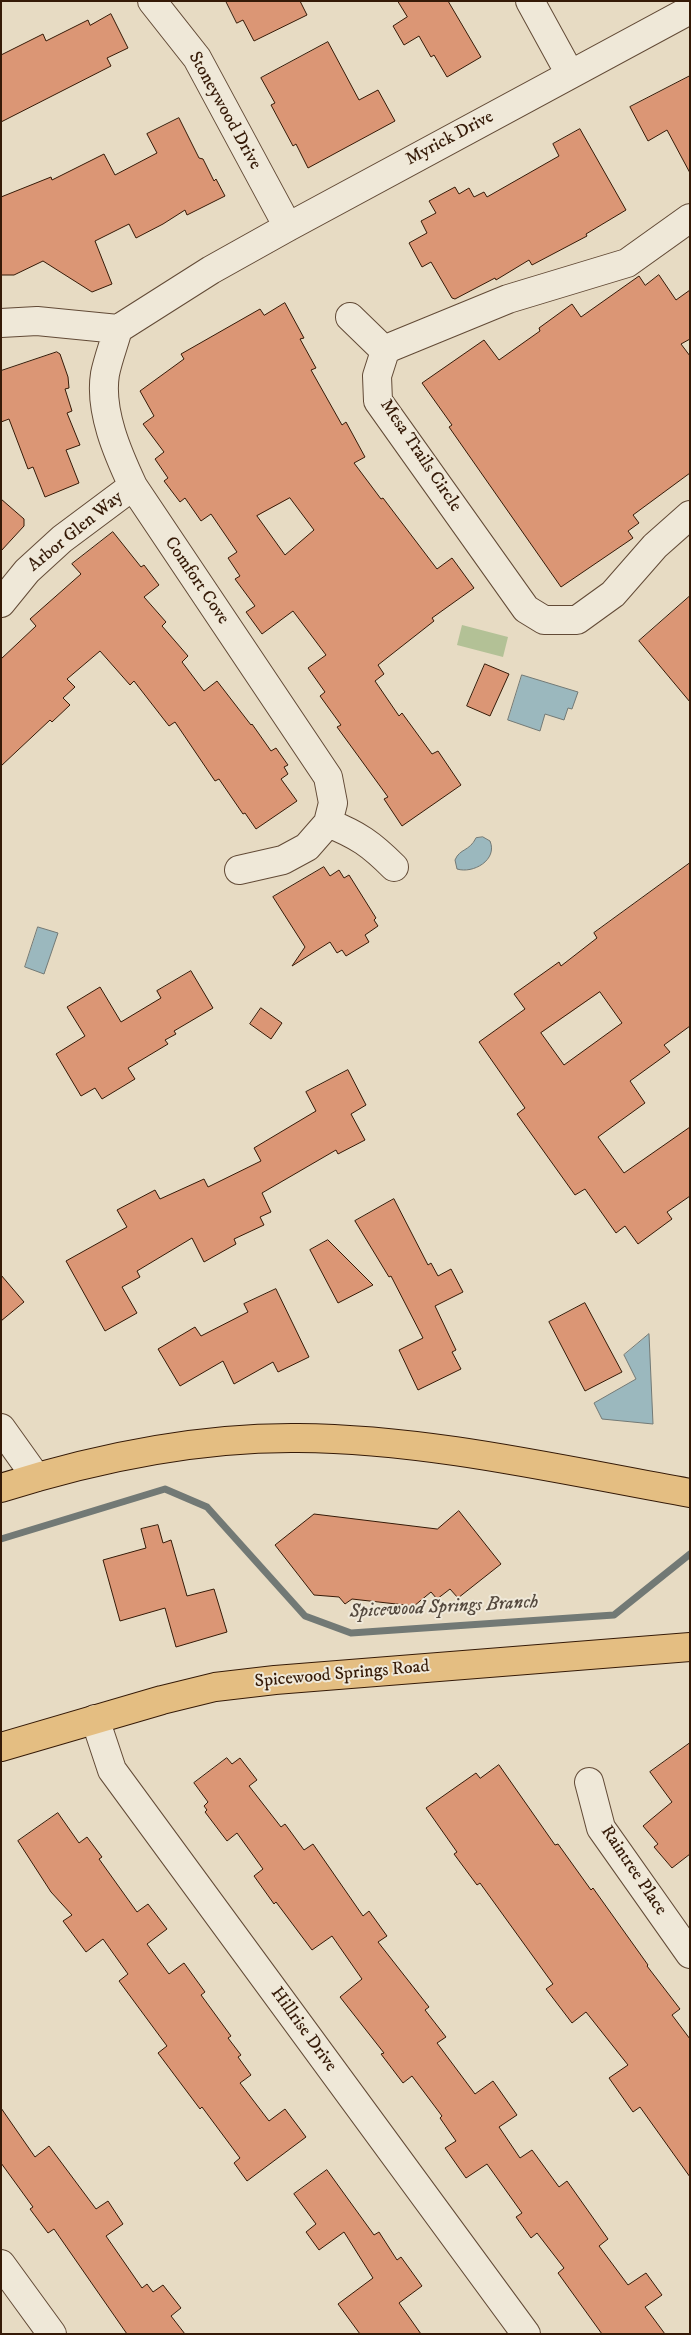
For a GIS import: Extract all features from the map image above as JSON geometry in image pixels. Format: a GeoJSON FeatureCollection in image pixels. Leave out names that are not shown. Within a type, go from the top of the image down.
{"type":"FeatureCollection","features":[{"type":"Feature","properties":{"kind":"main road"},"geometry":{"type":"LineString","coordinates":[[2,1486],[118,1457],[203,1443],[297,1438],[387,1443],[458,1453],[689,1493]]}},
{"type":"Feature","properties":{"kind":"main road","name":"Spicewood Springs Road"},"geometry":{"type":"LineString","coordinates":[[1,1747],[95,1719],[215,1687],[284,1679],[690,1646]]}},
{"type":"Feature","properties":{"kind":"street","name":"Stoneywood Drive"},"geometry":{"type":"LineString","coordinates":[[152,1],[197,58],[288,227]]}},
{"type":"Feature","properties":{"kind":"street"},"geometry":{"type":"LineString","coordinates":[[530,1],[570,74]]}},
{"type":"Feature","properties":{"kind":"street","name":"Myrick Drive"},"geometry":{"type":"LineString","coordinates":[[118,329],[211,270],[288,227],[690,10]]}},
{"type":"Feature","properties":{"kind":"street"},"geometry":{"type":"LineString","coordinates":[[350,317],[384,351],[508,299],[627,263],[690,218]]}},
{"type":"Feature","properties":{"kind":"street"},"geometry":{"type":"LineString","coordinates":[[1,323],[37,321],[118,329]]}},
{"type":"Feature","properties":{"kind":"street","name":"Comfort Cove"},"geometry":{"type":"LineString","coordinates":[[118,329],[105,376],[107,419],[119,455],[133,486],[328,777],[333,803],[328,823]]}},
{"type":"Feature","properties":{"kind":"street","name":"Mesa Trails Circle"},"geometry":{"type":"LineString","coordinates":[[384,351],[377,376],[378,401],[526,609],[544,620],[576,620],[613,594],[656,546],[690,514]]}},
{"type":"Feature","properties":{"kind":"street","name":"Arbor Glen Way"},"geometry":{"type":"LineString","coordinates":[[1,603],[27,571],[62,539],[133,486]]}},
{"type":"Feature","properties":{"kind":"street"},"geometry":{"type":"LineString","coordinates":[[238,870],[283,860],[307,846],[328,823],[355,833],[375,848],[394,867]]}},
{"type":"Feature","properties":{"kind":"street"},"geometry":{"type":"LineString","coordinates":[[1,1428],[36,1477]]}},
{"type":"Feature","properties":{"kind":"street","name":"Hillrise Drive"},"geometry":{"type":"LineString","coordinates":[[95,1719],[112,1770],[526,2334]]}},
{"type":"Feature","properties":{"kind":"street","name":"Raintree Place"},"geometry":{"type":"LineString","coordinates":[[589,1782],[601,1828],[688,1947]]}},
{"type":"Feature","properties":{"kind":"street"},"geometry":{"type":"LineString","coordinates":[[1,2264],[52,2334]]}},
{"type":"Feature","properties":{"kind":"green space"},"geometry":{"type":"Polygon","coordinates":[[[462,625],[508,637],[503,657],[457,645],[462,625]]]}},
{"type":"Feature","properties":{"kind":"water"},"geometry":{"type":"Polygon","coordinates":[[[522,675],[578,692],[572,709],[568,708],[564,720],[545,714],[540,731],[508,720],[522,675]]]}},
{"type":"Feature","properties":{"kind":"water"},"geometry":{"type":"Polygon","coordinates":[[[483,837],[490,841],[492,848],[487,860],[477,867],[463,870],[457,869],[455,860],[459,853],[470,846],[476,838],[483,837]]]}},
{"type":"Feature","properties":{"kind":"water"},"geometry":{"type":"Polygon","coordinates":[[[38,927],[58,933],[44,974],[25,967],[38,927]]]}},
{"type":"Feature","properties":{"kind":"water"},"geometry":{"type":"Polygon","coordinates":[[[649,1334],[653,1424],[602,1419],[594,1403],[636,1379],[624,1355],[649,1334]]]}},
{"type":"Feature","properties":{"kind":"building"},"geometry":{"type":"Polygon","coordinates":[[[226,1],[300,1],[307,15],[254,41],[243,20],[237,23],[226,1]]]}},
{"type":"Feature","properties":{"kind":"building"},"geometry":{"type":"Polygon","coordinates":[[[398,1],[448,1],[481,57],[447,77],[434,55],[431,57],[419,36],[404,45],[393,26],[407,17],[398,1]]]}},
{"type":"Feature","properties":{"kind":"building"},"geometry":{"type":"Polygon","coordinates":[[[111,14],[128,48],[107,58],[111,66],[1,122],[1,55],[43,34],[46,41],[88,20],[90,25],[111,14]]]}},
{"type":"Feature","properties":{"kind":"building"},"geometry":{"type":"Polygon","coordinates":[[[328,42],[359,100],[378,90],[395,121],[308,168],[296,144],[293,146],[271,105],[275,103],[261,78],[328,42]]]}},
{"type":"Feature","properties":{"kind":"building"},"geometry":{"type":"Polygon","coordinates":[[[690,76],[690,173],[667,130],[648,141],[630,107],[690,76]]]}},
{"type":"Feature","properties":{"kind":"building"},"geometry":{"type":"Polygon","coordinates":[[[179,118],[199,158],[203,159],[214,181],[216,179],[225,196],[187,215],[185,210],[136,238],[129,224],[95,241],[112,284],[92,292],[43,261],[14,275],[1,275],[1,197],[51,177],[52,180],[104,154],[115,175],[157,153],[147,134],[179,118]]]}},
{"type":"Feature","properties":{"kind":"building"},"geometry":{"type":"Polygon","coordinates":[[[580,129],[626,210],[586,234],[587,236],[532,265],[529,260],[496,280],[495,278],[455,299],[452,298],[431,262],[422,267],[409,243],[427,233],[421,221],[436,213],[429,201],[455,187],[459,194],[469,188],[474,197],[484,192],[487,197],[559,156],[553,144],[580,129]]]}},
{"type":"Feature","properties":{"kind":"building"},"geometry":{"type":"Polygon","coordinates":[[[659,275],[676,300],[690,290],[690,339],[681,344],[690,356],[690,473],[633,515],[639,523],[628,531],[633,538],[561,587],[449,427],[452,425],[422,383],[484,340],[499,360],[540,331],[539,328],[572,304],[581,317],[639,276],[645,285],[659,275]]]}},
{"type":"Feature","properties":{"kind":"building"},"geometry":{"type":"Polygon","coordinates":[[[285,303],[304,338],[300,339],[316,368],[311,370],[342,425],[346,422],[365,457],[354,463],[437,569],[452,558],[474,588],[432,618],[434,621],[378,665],[384,674],[375,681],[399,716],[402,713],[432,754],[438,751],[461,785],[402,826],[384,799],[388,797],[337,727],[341,725],[320,696],[325,692],[308,668],[326,655],[293,611],[262,634],[246,612],[255,606],[235,579],[240,576],[228,558],[237,552],[211,514],[201,521],[185,498],[180,502],[164,481],[168,478],[155,459],[164,452],[143,424],[154,416],[140,391],[184,359],[181,354],[260,309],[264,315],[285,303]],[[290,498],[257,516],[285,555],[314,530],[290,498]]]}},
{"type":"Feature","properties":{"kind":"building"},"geometry":{"type":"Polygon","coordinates":[[[57,352],[60,354],[68,377],[69,388],[65,389],[72,411],[67,413],[80,445],[66,450],[79,483],[45,497],[33,467],[28,469],[9,419],[1,422],[1,371],[57,352]]]}},
{"type":"Feature","properties":{"kind":"building"},"geometry":{"type":"Polygon","coordinates":[[[1,499],[24,519],[24,526],[1,551],[1,499]]]}},
{"type":"Feature","properties":{"kind":"building"},"geometry":{"type":"Polygon","coordinates":[[[113,532],[141,567],[144,565],[159,585],[144,597],[166,622],[162,626],[188,656],[182,662],[204,691],[217,681],[271,751],[276,748],[288,765],[284,767],[288,774],[281,779],[297,801],[256,829],[245,813],[243,814],[219,779],[215,781],[175,722],[169,726],[134,681],[130,685],[100,651],[67,679],[75,687],[63,698],[70,705],[52,722],[50,720],[1,766],[1,659],[36,626],[30,619],[81,574],[72,564],[113,532]]]}},
{"type":"Feature","properties":{"kind":"building"},"geometry":{"type":"Polygon","coordinates":[[[690,596],[690,702],[639,641],[690,596]]]}},
{"type":"Feature","properties":{"kind":"building"},"geometry":{"type":"Polygon","coordinates":[[[485,664],[509,674],[490,716],[467,706],[485,664]]]}},
{"type":"Feature","properties":{"kind":"building"},"geometry":{"type":"Polygon","coordinates":[[[690,863],[690,1026],[664,1045],[670,1052],[630,1081],[645,1103],[598,1137],[624,1173],[690,1127],[690,1196],[667,1212],[672,1219],[638,1244],[625,1226],[616,1233],[585,1189],[575,1195],[517,1114],[525,1108],[479,1042],[525,1009],[514,994],[559,962],[561,966],[597,938],[594,933],[690,863]],[[600,992],[541,1033],[564,1065],[622,1023],[600,992]]]}},
{"type":"Feature","properties":{"kind":"building"},"geometry":{"type":"Polygon","coordinates":[[[324,867],[330,876],[339,870],[344,878],[349,875],[376,918],[374,920],[378,926],[365,935],[369,942],[346,956],[342,950],[337,953],[330,942],[292,966],[305,947],[273,897],[324,867]]]}},
{"type":"Feature","properties":{"kind":"building"},"geometry":{"type":"Polygon","coordinates":[[[191,971],[213,1008],[174,1031],[176,1034],[165,1040],[168,1044],[128,1068],[135,1079],[102,1099],[95,1088],[81,1096],[56,1054],[85,1036],[67,1007],[100,987],[121,1022],[161,998],[157,991],[191,971]]]}},
{"type":"Feature","properties":{"kind":"building"},"geometry":{"type":"Polygon","coordinates":[[[261,1008],[282,1023],[271,1039],[250,1024],[261,1008]]]}},
{"type":"Feature","properties":{"kind":"building"},"geometry":{"type":"Polygon","coordinates":[[[348,1070],[366,1105],[351,1114],[365,1140],[338,1154],[336,1150],[262,1193],[271,1212],[260,1217],[264,1225],[234,1239],[236,1244],[204,1262],[192,1238],[137,1271],[140,1277],[122,1287],[137,1313],[105,1331],[66,1261],[127,1227],[117,1210],[155,1190],[160,1199],[204,1179],[208,1187],[261,1161],[254,1148],[316,1111],[306,1092],[348,1070]]]}},
{"type":"Feature","properties":{"kind":"building"},"geometry":{"type":"Polygon","coordinates":[[[394,1199],[428,1265],[431,1263],[438,1276],[451,1269],[463,1292],[435,1306],[456,1350],[452,1352],[461,1369],[418,1390],[399,1350],[423,1338],[391,1276],[389,1277],[355,1221],[394,1199]]]}},
{"type":"Feature","properties":{"kind":"building"},"geometry":{"type":"Polygon","coordinates":[[[328,1240],[373,1285],[338,1303],[310,1250],[328,1240]]]}},
{"type":"Feature","properties":{"kind":"building"},"geometry":{"type":"Polygon","coordinates":[[[1,1275],[24,1302],[1,1321],[1,1275]]]}},
{"type":"Feature","properties":{"kind":"building"},"geometry":{"type":"Polygon","coordinates":[[[276,1289],[309,1357],[278,1372],[273,1362],[234,1384],[223,1361],[180,1386],[158,1349],[195,1327],[201,1336],[248,1312],[244,1304],[276,1289]]]}},
{"type":"Feature","properties":{"kind":"building"},"geometry":{"type":"Polygon","coordinates":[[[585,1303],[622,1372],[585,1391],[549,1322],[585,1303]]]}},
{"type":"Feature","properties":{"kind":"building"},"geometry":{"type":"Polygon","coordinates":[[[459,1511],[501,1564],[458,1598],[450,1589],[437,1599],[431,1592],[414,1606],[352,1599],[345,1604],[339,1597],[314,1595],[275,1545],[314,1514],[437,1529],[459,1511]]]}},
{"type":"Feature","properties":{"kind":"building"},"geometry":{"type":"Polygon","coordinates":[[[158,1525],[163,1543],[171,1540],[187,1596],[214,1589],[227,1632],[176,1647],[165,1608],[120,1621],[103,1560],[146,1548],[141,1529],[158,1525]]]}},
{"type":"Feature","properties":{"kind":"building"},"geometry":{"type":"Polygon","coordinates":[[[690,1743],[690,1854],[672,1868],[654,1847],[658,1844],[643,1826],[672,1802],[650,1772],[690,1743]]]}},
{"type":"Feature","properties":{"kind":"building"},"geometry":{"type":"Polygon","coordinates":[[[227,1758],[232,1764],[240,1758],[257,1780],[249,1786],[281,1827],[285,1824],[304,1850],[313,1844],[363,1916],[369,1911],[387,1936],[378,1942],[429,2007],[425,2010],[446,2037],[437,2043],[475,2094],[493,2081],[517,2115],[499,2127],[520,2158],[532,2150],[559,2187],[567,2181],[608,2239],[599,2246],[628,2285],[646,2273],[662,2295],[645,2307],[665,2334],[602,2334],[558,2273],[564,2268],[537,2233],[531,2238],[516,2217],[522,2213],[487,2164],[466,2178],[445,2148],[456,2141],[440,2118],[442,2116],[412,2076],[403,2083],[381,2054],[384,2053],[340,1997],[362,1979],[332,1936],[312,1950],[276,1902],[274,1904],[254,1876],[263,1869],[237,1833],[227,1841],[205,1812],[207,1810],[204,1806],[208,1802],[194,1783],[227,1758]]]}},
{"type":"Feature","properties":{"kind":"building"},"geometry":{"type":"Polygon","coordinates":[[[499,1765],[555,1845],[558,1844],[591,1890],[593,1888],[647,1966],[680,2009],[672,2015],[690,2039],[690,2177],[640,2107],[633,2112],[609,2078],[628,2065],[586,2012],[572,2023],[546,1989],[553,1984],[480,1883],[477,1885],[454,1854],[457,1852],[426,1808],[476,1773],[480,1778],[499,1765]]]}},
{"type":"Feature","properties":{"kind":"building"},"geometry":{"type":"Polygon","coordinates":[[[58,1813],[79,1843],[87,1837],[102,1857],[99,1859],[137,1912],[148,1904],[167,1929],[147,1944],[169,1974],[184,1963],[205,1992],[201,1995],[231,2036],[228,2038],[241,2055],[238,2057],[251,2075],[240,2083],[269,2121],[285,2109],[306,2137],[247,2181],[234,2163],[240,2158],[158,2053],[167,2046],[119,1981],[128,1974],[103,1939],[86,1952],[63,1921],[72,1915],[51,1892],[18,1841],[58,1813]]]}},
{"type":"Feature","properties":{"kind":"building"},"geometry":{"type":"Polygon","coordinates":[[[1,2108],[35,2157],[49,2146],[96,2209],[108,2201],[123,2224],[106,2236],[142,2288],[147,2284],[153,2292],[163,2285],[181,2308],[171,2316],[185,2334],[127,2334],[54,2229],[48,2233],[30,2209],[33,2207],[1,2163],[1,2108]]]}},
{"type":"Feature","properties":{"kind":"building"},"geometry":{"type":"Polygon","coordinates":[[[327,2170],[374,2235],[379,2232],[397,2260],[401,2257],[422,2286],[399,2303],[421,2334],[360,2334],[338,2304],[373,2278],[344,2232],[319,2250],[306,2232],[316,2224],[294,2194],[327,2170]]]}},
{"type":"Feature","properties":{"kind":"waterway","name":"Spicewood Springs Branch"},"geometry":{"type":"LineString","coordinates":[[1,1539],[165,1489],[207,1507],[305,1616],[351,1633],[614,1615],[690,1554]]}}]}
